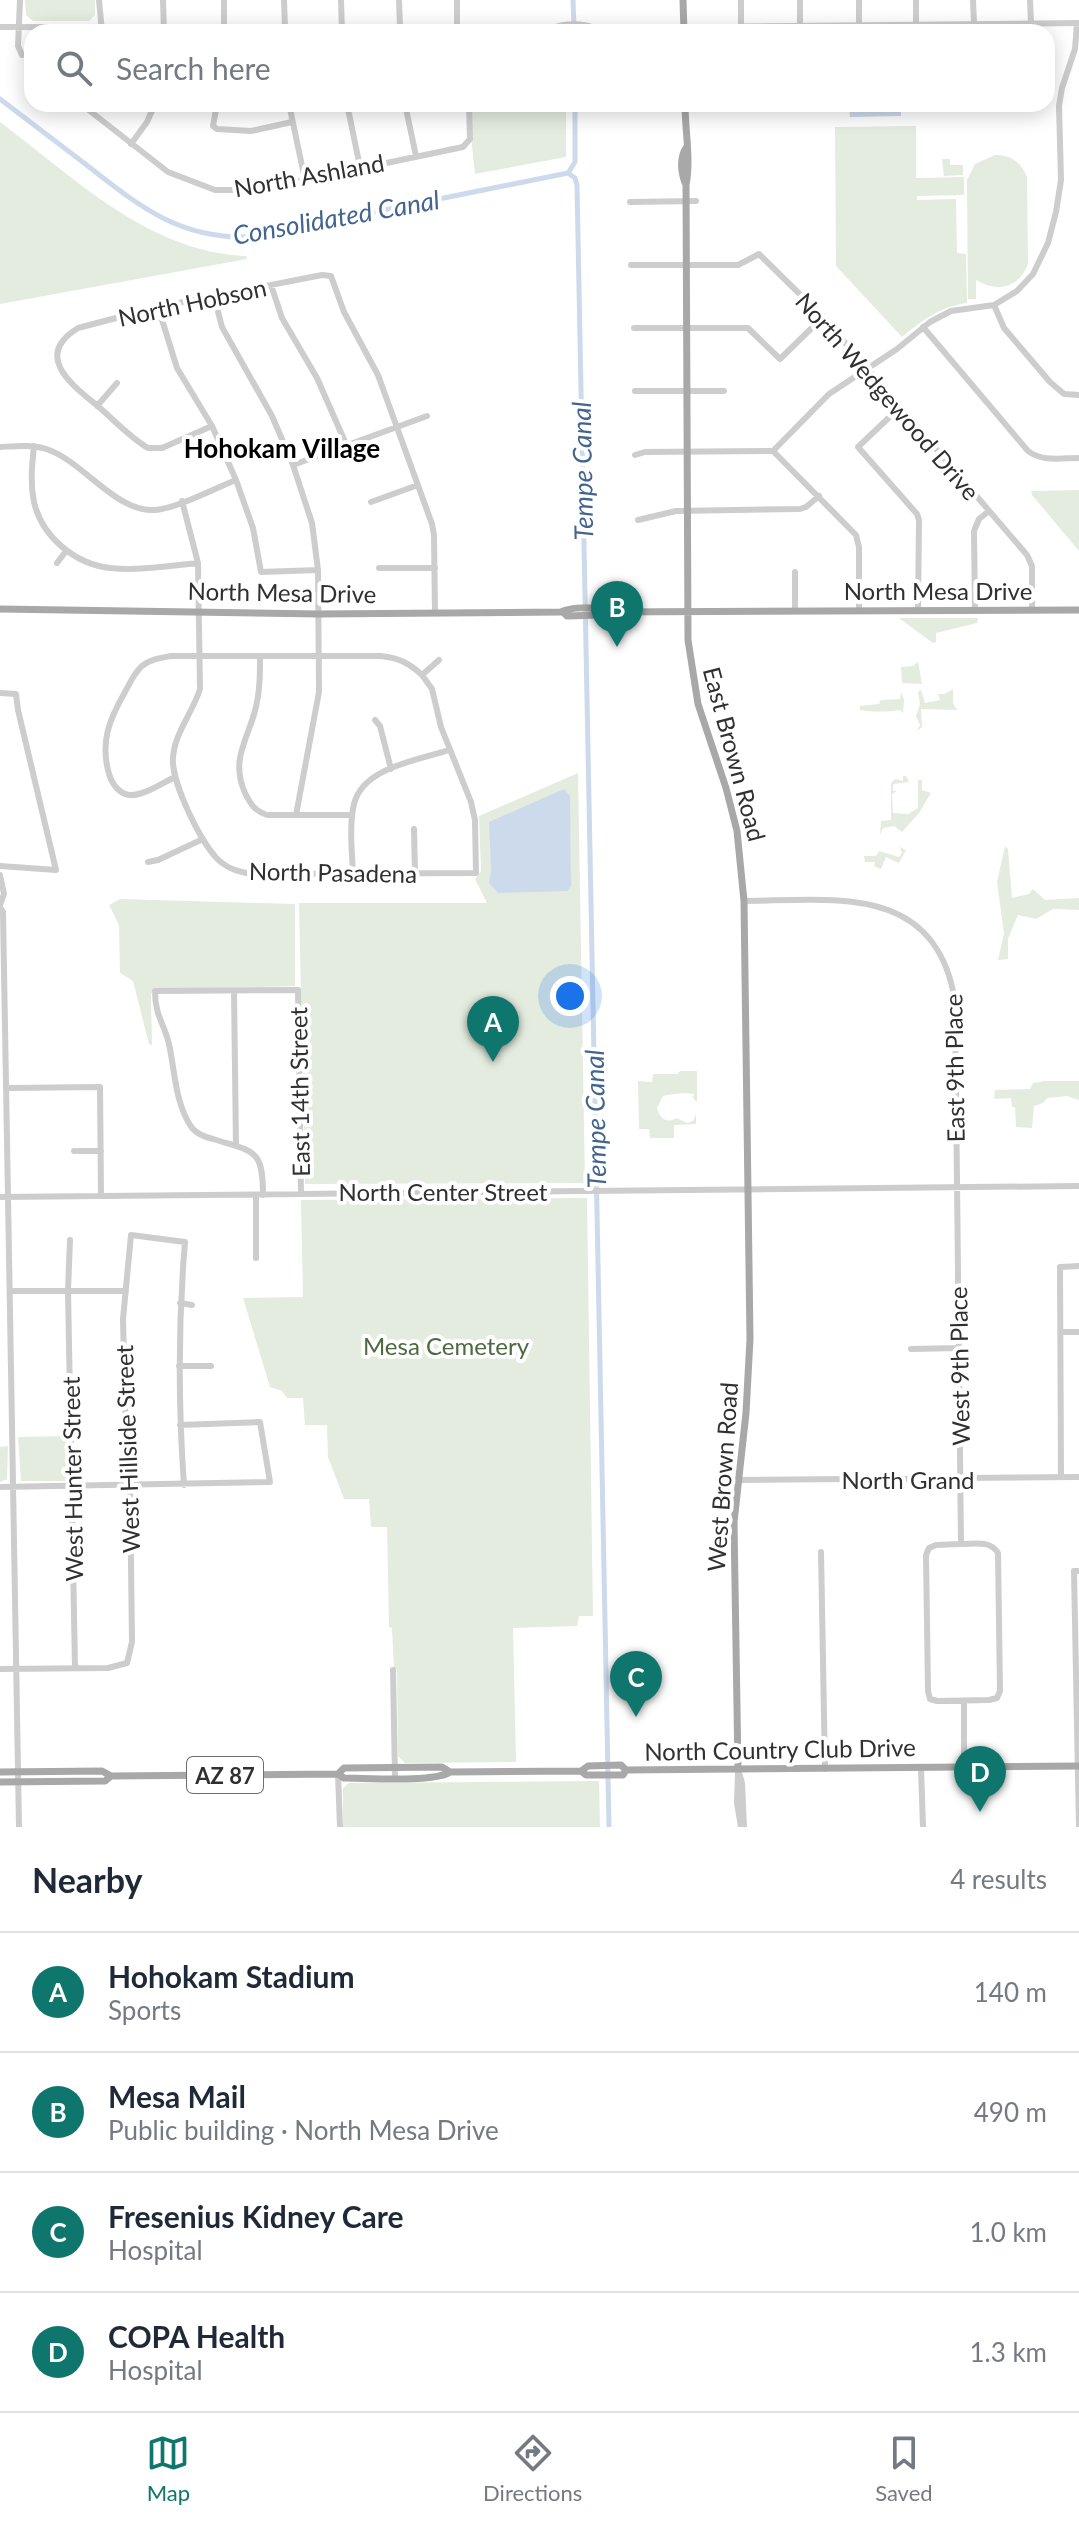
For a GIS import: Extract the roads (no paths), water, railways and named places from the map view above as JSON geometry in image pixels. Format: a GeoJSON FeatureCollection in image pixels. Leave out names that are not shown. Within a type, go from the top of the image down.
{"type":"FeatureCollection","features":[{"type":"Feature","properties":{"kind":"main road"},"geometry":{"type":"LineString","coordinates":[[683,0],[684,24]]}},
{"type":"Feature","properties":{"kind":"main road","name":"East Brown Road"},"geometry":{"type":"LineString","coordinates":[[685,112],[689,155],[686,185],[687,612],[697,701],[735,823],[741,856],[748,1189]]}},
{"type":"Feature","properties":{"kind":"main road","name":"North Mesa Drive"},"geometry":{"type":"LineString","coordinates":[[0,609],[319,614],[563,612],[567,616],[580,612],[1079,610]]}},
{"type":"Feature","properties":{"kind":"main road","name":"West Brown Road"},"geometry":{"type":"LineString","coordinates":[[738,1769],[734,1553],[737,1480],[749,1383],[748,1189]]}},
{"type":"Feature","properties":{"kind":"main road","name":"North Country Club Drive"},"geometry":{"type":"LineString","coordinates":[[0,1772],[102,1771],[111,1776],[338,1774],[344,1778],[395,1778],[442,1777],[450,1772],[581,1771],[586,1775],[621,1765],[626,1770],[1078,1766]]}},
{"type":"Feature","properties":{"kind":"main road","name":"North Country Club Drive"},"geometry":{"type":"LineString","coordinates":[[338,1774],[344,1768],[442,1767],[450,1772]]}},
{"type":"Feature","properties":{"kind":"main road","name":"North Country Club Drive"},"geometry":{"type":"LineString","coordinates":[[602,1770],[612,1775],[623,1775],[626,1770]]}},
{"type":"Feature","properties":{"kind":"main road","name":"North Country Club Drive"},"geometry":{"type":"LineString","coordinates":[[0,1782],[105,1781],[111,1776]]}},
{"type":"Feature","properties":{"kind":"street"},"geometry":{"type":"LineString","coordinates":[[20,0],[18,46],[22,55]]}},
{"type":"Feature","properties":{"kind":"street"},"geometry":{"type":"LineString","coordinates":[[99,0],[101,24]]}},
{"type":"Feature","properties":{"kind":"street"},"geometry":{"type":"LineString","coordinates":[[163,0],[164,24]]}},
{"type":"Feature","properties":{"kind":"street"},"geometry":{"type":"LineString","coordinates":[[224,0],[224,24]]}},
{"type":"Feature","properties":{"kind":"street"},"geometry":{"type":"LineString","coordinates":[[284,0],[285,24]]}},
{"type":"Feature","properties":{"kind":"street"},"geometry":{"type":"LineString","coordinates":[[341,0],[342,24]]}},
{"type":"Feature","properties":{"kind":"street"},"geometry":{"type":"LineString","coordinates":[[399,0],[400,24]]}},
{"type":"Feature","properties":{"kind":"street"},"geometry":{"type":"LineString","coordinates":[[457,0],[457,24]]}},
{"type":"Feature","properties":{"kind":"street"},"geometry":{"type":"LineString","coordinates":[[741,0],[741,24]]}},
{"type":"Feature","properties":{"kind":"street"},"geometry":{"type":"LineString","coordinates":[[800,0],[800,24]]}},
{"type":"Feature","properties":{"kind":"street"},"geometry":{"type":"LineString","coordinates":[[859,0],[859,24]]}},
{"type":"Feature","properties":{"kind":"street"},"geometry":{"type":"LineString","coordinates":[[635,455],[645,452],[773,451],[829,394],[923,327],[951,311],[994,305],[1017,291],[1033,274],[1048,243],[1061,180],[1059,106],[1075,49],[1078,23],[916,24],[916,0]]}},
{"type":"Feature","properties":{"kind":"street"},"geometry":{"type":"LineString","coordinates":[[973,0],[974,24]]}},
{"type":"Feature","properties":{"kind":"street"},"geometry":{"type":"LineString","coordinates":[[1030,0],[1031,23]]}},
{"type":"Feature","properties":{"kind":"street"},"geometry":{"type":"LineString","coordinates":[[0,27],[24,27]]}},
{"type":"Feature","properties":{"kind":"street","name":"North Ashland"},"geometry":{"type":"LineString","coordinates":[[92,112],[168,172],[215,190],[246,190],[305,180],[467,146],[470,139],[469,112]]}},
{"type":"Feature","properties":{"kind":"street"},"geometry":{"type":"LineString","coordinates":[[131,144],[150,112]]}},
{"type":"Feature","properties":{"kind":"street"},"geometry":{"type":"LineString","coordinates":[[216,112],[213,126],[230,131],[251,131],[292,122]]}},
{"type":"Feature","properties":{"kind":"street"},"geometry":{"type":"LineString","coordinates":[[290,112],[305,180]]}},
{"type":"Feature","properties":{"kind":"street"},"geometry":{"type":"LineString","coordinates":[[349,112],[360,167]]}},
{"type":"Feature","properties":{"kind":"street"},"geometry":{"type":"LineString","coordinates":[[407,112],[416,156]]}},
{"type":"Feature","properties":{"kind":"street"},"geometry":{"type":"LineString","coordinates":[[630,202],[696,201]]}},
{"type":"Feature","properties":{"kind":"street","name":"North Wedgewood Drive"},"geometry":{"type":"LineString","coordinates":[[686,264],[738,265],[759,254],[823,317],[1027,555],[1032,566],[1032,610]]}},
{"type":"Feature","properties":{"kind":"street"},"geometry":{"type":"LineString","coordinates":[[631,265],[686,264]]}},
{"type":"Feature","properties":{"kind":"street","name":"North Hobson"},"geometry":{"type":"LineString","coordinates":[[66,335],[78,328],[158,307],[331,276],[344,312],[378,375],[396,425]]}},
{"type":"Feature","properties":{"kind":"street"},"geometry":{"type":"LineString","coordinates":[[271,285],[282,318],[317,378],[346,444]]}},
{"type":"Feature","properties":{"kind":"street"},"geometry":{"type":"LineString","coordinates":[[214,296],[222,327],[272,416],[293,465],[312,523],[318,570],[319,692],[296,815]]}},
{"type":"Feature","properties":{"kind":"street"},"geometry":{"type":"LineString","coordinates":[[994,305],[1004,328],[1050,382],[1064,394],[1079,395]]}},
{"type":"Feature","properties":{"kind":"street"},"geometry":{"type":"LineString","coordinates":[[158,307],[177,368],[212,426],[236,480],[253,528],[261,572],[318,570]]}},
{"type":"Feature","properties":{"kind":"street"},"geometry":{"type":"LineString","coordinates":[[634,328],[748,328],[780,359],[823,317]]}},
{"type":"Feature","properties":{"kind":"street"},"geometry":{"type":"LineString","coordinates":[[58,327],[66,335],[58,358],[65,379],[148,448],[162,448],[212,426]]}},
{"type":"Feature","properties":{"kind":"street"},"geometry":{"type":"LineString","coordinates":[[923,327],[1028,451],[1036,457],[1079,458]]}},
{"type":"Feature","properties":{"kind":"street"},"geometry":{"type":"LineString","coordinates":[[59,386],[65,379]]}},
{"type":"Feature","properties":{"kind":"street"},"geometry":{"type":"LineString","coordinates":[[97,406],[117,383]]}},
{"type":"Feature","properties":{"kind":"street"},"geometry":{"type":"LineString","coordinates":[[635,391],[724,391]]}},
{"type":"Feature","properties":{"kind":"street"},"geometry":{"type":"LineString","coordinates":[[899,408],[858,447],[917,514],[918,610]]}},
{"type":"Feature","properties":{"kind":"street"},"geometry":{"type":"LineString","coordinates":[[293,465],[427,416]]}},
{"type":"Feature","properties":{"kind":"street"},"geometry":{"type":"LineString","coordinates":[[396,425],[434,535],[435,613]]}},
{"type":"Feature","properties":{"kind":"street"},"geometry":{"type":"LineString","coordinates":[[0,447],[34,446],[64,457],[120,501],[139,508],[155,510],[236,480]]}},
{"type":"Feature","properties":{"kind":"street"},"geometry":{"type":"LineString","coordinates":[[34,446],[31,477],[34,504],[45,529],[66,551],[105,567],[146,568],[198,563]]}},
{"type":"Feature","properties":{"kind":"street"},"geometry":{"type":"LineString","coordinates":[[773,451],[856,535],[859,611]]}},
{"type":"Feature","properties":{"kind":"street"},"geometry":{"type":"LineString","coordinates":[[371,502],[418,485]]}},
{"type":"Feature","properties":{"kind":"street"},"geometry":{"type":"LineString","coordinates":[[638,520],[687,510],[800,509],[819,496]]}},
{"type":"Feature","properties":{"kind":"street"},"geometry":{"type":"LineString","coordinates":[[182,501],[198,563],[200,612],[200,656],[200,689],[174,748],[172,761],[175,777],[141,793],[128,795],[118,790],[111,781],[105,761],[104,740],[113,712],[143,665],[171,656],[200,656],[260,656],[319,655],[395,657],[409,663],[432,689],[449,750],[391,769],[367,781],[355,800],[352,815],[353,874]]}},
{"type":"Feature","properties":{"kind":"street"},"geometry":{"type":"LineString","coordinates":[[975,610],[974,531],[979,519],[989,511]]}},
{"type":"Feature","properties":{"kind":"street"},"geometry":{"type":"LineString","coordinates":[[57,563],[66,551]]}},
{"type":"Feature","properties":{"kind":"street"},"geometry":{"type":"LineString","coordinates":[[379,568],[435,568]]}},
{"type":"Feature","properties":{"kind":"street"},"geometry":{"type":"LineString","coordinates":[[795,572],[795,611]]}},
{"type":"Feature","properties":{"kind":"street"},"geometry":{"type":"LineString","coordinates":[[260,656],[256,707],[238,768],[245,793],[257,811],[267,815],[352,815]]}},
{"type":"Feature","properties":{"kind":"street"},"geometry":{"type":"LineString","coordinates":[[422,675],[439,660]]}},
{"type":"Feature","properties":{"kind":"street"},"geometry":{"type":"LineString","coordinates":[[0,693],[14,693],[56,870],[0,866]]}},
{"type":"Feature","properties":{"kind":"street"},"geometry":{"type":"LineString","coordinates":[[105,708],[113,712]]}},
{"type":"Feature","properties":{"kind":"street"},"geometry":{"type":"LineString","coordinates":[[375,720],[380,726],[391,769]]}},
{"type":"Feature","properties":{"kind":"street","name":"North Pasadena"},"geometry":{"type":"LineString","coordinates":[[175,777],[203,839],[221,863],[239,872],[476,873],[475,820],[471,802],[449,750]]}},
{"type":"Feature","properties":{"kind":"street"},"geometry":{"type":"LineString","coordinates":[[414,829],[415,874]]}},
{"type":"Feature","properties":{"kind":"street"},"geometry":{"type":"LineString","coordinates":[[148,862],[203,839]]}},
{"type":"Feature","properties":{"kind":"street"},"geometry":{"type":"LineString","coordinates":[[0,875],[4,894],[1,907],[7,1088],[19,1827]]}},
{"type":"Feature","properties":{"kind":"street","name":"East 9th Place"},"geometry":{"type":"LineString","coordinates":[[744,901],[850,900],[884,907],[920,928],[929,940],[946,967],[955,1001],[956,1187]]}},
{"type":"Feature","properties":{"kind":"street","name":"East 14th Street"},"geometry":{"type":"LineString","coordinates":[[234,991],[298,990],[301,1194]]}},
{"type":"Feature","properties":{"kind":"street"},"geometry":{"type":"LineString","coordinates":[[236,1146],[234,991],[155,991],[155,1009],[169,1045],[177,1089],[192,1128],[204,1136],[256,1156],[262,1164],[256,1258]]}},
{"type":"Feature","properties":{"kind":"street"},"geometry":{"type":"LineString","coordinates":[[7,1088],[100,1087],[101,1195]]}},
{"type":"Feature","properties":{"kind":"street"},"geometry":{"type":"LineString","coordinates":[[74,1151],[101,1151]]}},
{"type":"Feature","properties":{"kind":"street","name":"North Center Street"},"geometry":{"type":"LineString","coordinates":[[0,1197],[1079,1186]]}},
{"type":"Feature","properties":{"kind":"street","name":"West 9th Place"},"geometry":{"type":"LineString","coordinates":[[956,1187],[961,1544]]}},
{"type":"Feature","properties":{"kind":"street","name":"West Hillside Street"},"geometry":{"type":"LineString","coordinates":[[75,1668],[108,1668],[127,1663],[132,1642],[123,1319],[131,1235],[185,1242],[180,1303]]}},
{"type":"Feature","properties":{"kind":"street","name":"West Hunter Street"},"geometry":{"type":"LineString","coordinates":[[70,1240],[68,1290],[75,1668]]}},
{"type":"Feature","properties":{"kind":"street"},"geometry":{"type":"LineString","coordinates":[[1061,1477],[1060,1267],[1079,1266]]}},
{"type":"Feature","properties":{"kind":"street"},"geometry":{"type":"LineString","coordinates":[[10,1291],[126,1291]]}},
{"type":"Feature","properties":{"kind":"street"},"geometry":{"type":"LineString","coordinates":[[184,1485],[180,1425],[180,1303],[192,1305]]}},
{"type":"Feature","properties":{"kind":"street"},"geometry":{"type":"LineString","coordinates":[[1061,1332],[1079,1332]]}},
{"type":"Feature","properties":{"kind":"street"},"geometry":{"type":"LineString","coordinates":[[1,1336],[11,1336]]}},
{"type":"Feature","properties":{"kind":"street"},"geometry":{"type":"LineString","coordinates":[[911,1349],[959,1348]]}},
{"type":"Feature","properties":{"kind":"street"},"geometry":{"type":"LineString","coordinates":[[179,1366],[211,1366]]}},
{"type":"Feature","properties":{"kind":"street"},"geometry":{"type":"LineString","coordinates":[[0,1487],[270,1482],[260,1422],[180,1425]]}},
{"type":"Feature","properties":{"kind":"street","name":"North Grand"},"geometry":{"type":"LineString","coordinates":[[737,1480],[1079,1477]]}},
{"type":"Feature","properties":{"kind":"street"},"geometry":{"type":"LineString","coordinates":[[961,1544],[987,1544],[994,1546],[998,1553],[1000,1691],[997,1698],[937,1701],[930,1699],[928,1691],[926,1555],[929,1548],[936,1545],[961,1544]]}},
{"type":"Feature","properties":{"kind":"street"},"geometry":{"type":"LineString","coordinates":[[821,1552],[825,1769]]}},
{"type":"Feature","properties":{"kind":"street"},"geometry":{"type":"LineString","coordinates":[[1076,1571],[1079,1827]]}},
{"type":"Feature","properties":{"kind":"street"},"geometry":{"type":"LineString","coordinates":[[0,1669],[75,1668]]}},
{"type":"Feature","properties":{"kind":"street"},"geometry":{"type":"LineString","coordinates":[[393,1670],[395,1778]]}},
{"type":"Feature","properties":{"kind":"street"},"geometry":{"type":"LineString","coordinates":[[964,1701],[964,1767]]}},
{"type":"Feature","properties":{"kind":"street"},"geometry":{"type":"LineString","coordinates":[[921,1768],[923,1827]]}},
{"type":"Feature","properties":{"kind":"street","name":"West Brown Road"},"geometry":{"type":"LineString","coordinates":[[738,1769],[737,1803],[742,1827]]}},
{"type":"Feature","properties":{"kind":"street"},"geometry":{"type":"LineString","coordinates":[[338,1774],[340,1827]]}},
{"type":"Feature","properties":{"kind":"water"},"geometry":{"type":"Polygon","coordinates":[[[850,112],[901,112],[901,116],[850,117],[850,112]]]}},
{"type":"Feature","properties":{"kind":"water"},"geometry":{"type":"Polygon","coordinates":[[[564,789],[570,796],[571,886],[568,891],[498,893],[489,883],[489,822],[564,789]]]}},
{"type":"Feature","properties":{"kind":"waterway"},"geometry":{"type":"LineString","coordinates":[[573,0],[574,24]]}},
{"type":"Feature","properties":{"kind":"waterway","name":"Consolidated Canal"},"geometry":{"type":"LineString","coordinates":[[0,99],[141,205],[180,226],[224,236],[250,237],[568,173]]}},
{"type":"Feature","properties":{"kind":"waterway"},"geometry":{"type":"LineString","coordinates":[[568,173],[575,162],[575,112]]}},
{"type":"Feature","properties":{"kind":"waterway","name":"Tempe Canal"},"geometry":{"type":"LineString","coordinates":[[568,173],[575,178],[577,185],[609,1827]]}},
{"type":"Feature","properties":{"kind":"place","name":"Mesa Mail"},"geometry":{"type":"Point","coordinates":[617,647]}},
{"type":"Feature","properties":{"kind":"place","name":"Hohokam Stadium"},"geometry":{"type":"Point","coordinates":[493,1062]}},
{"type":"Feature","properties":{"kind":"place","name":"Fresenius Kidney Care"},"geometry":{"type":"Point","coordinates":[636,1717]}},
{"type":"Feature","properties":{"kind":"place","name":"COPA Health"},"geometry":{"type":"Point","coordinates":[980,1812]}},
{"type":"Feature","properties":{"kind":"district","name":"Hohokam Village"},"geometry":{"type":"Point","coordinates":[282,448]}},
{"type":"Feature","properties":{"kind":"park label","name":"Mesa Cemetery"},"geometry":{"type":"Point","coordinates":[446,1345]}}]}
